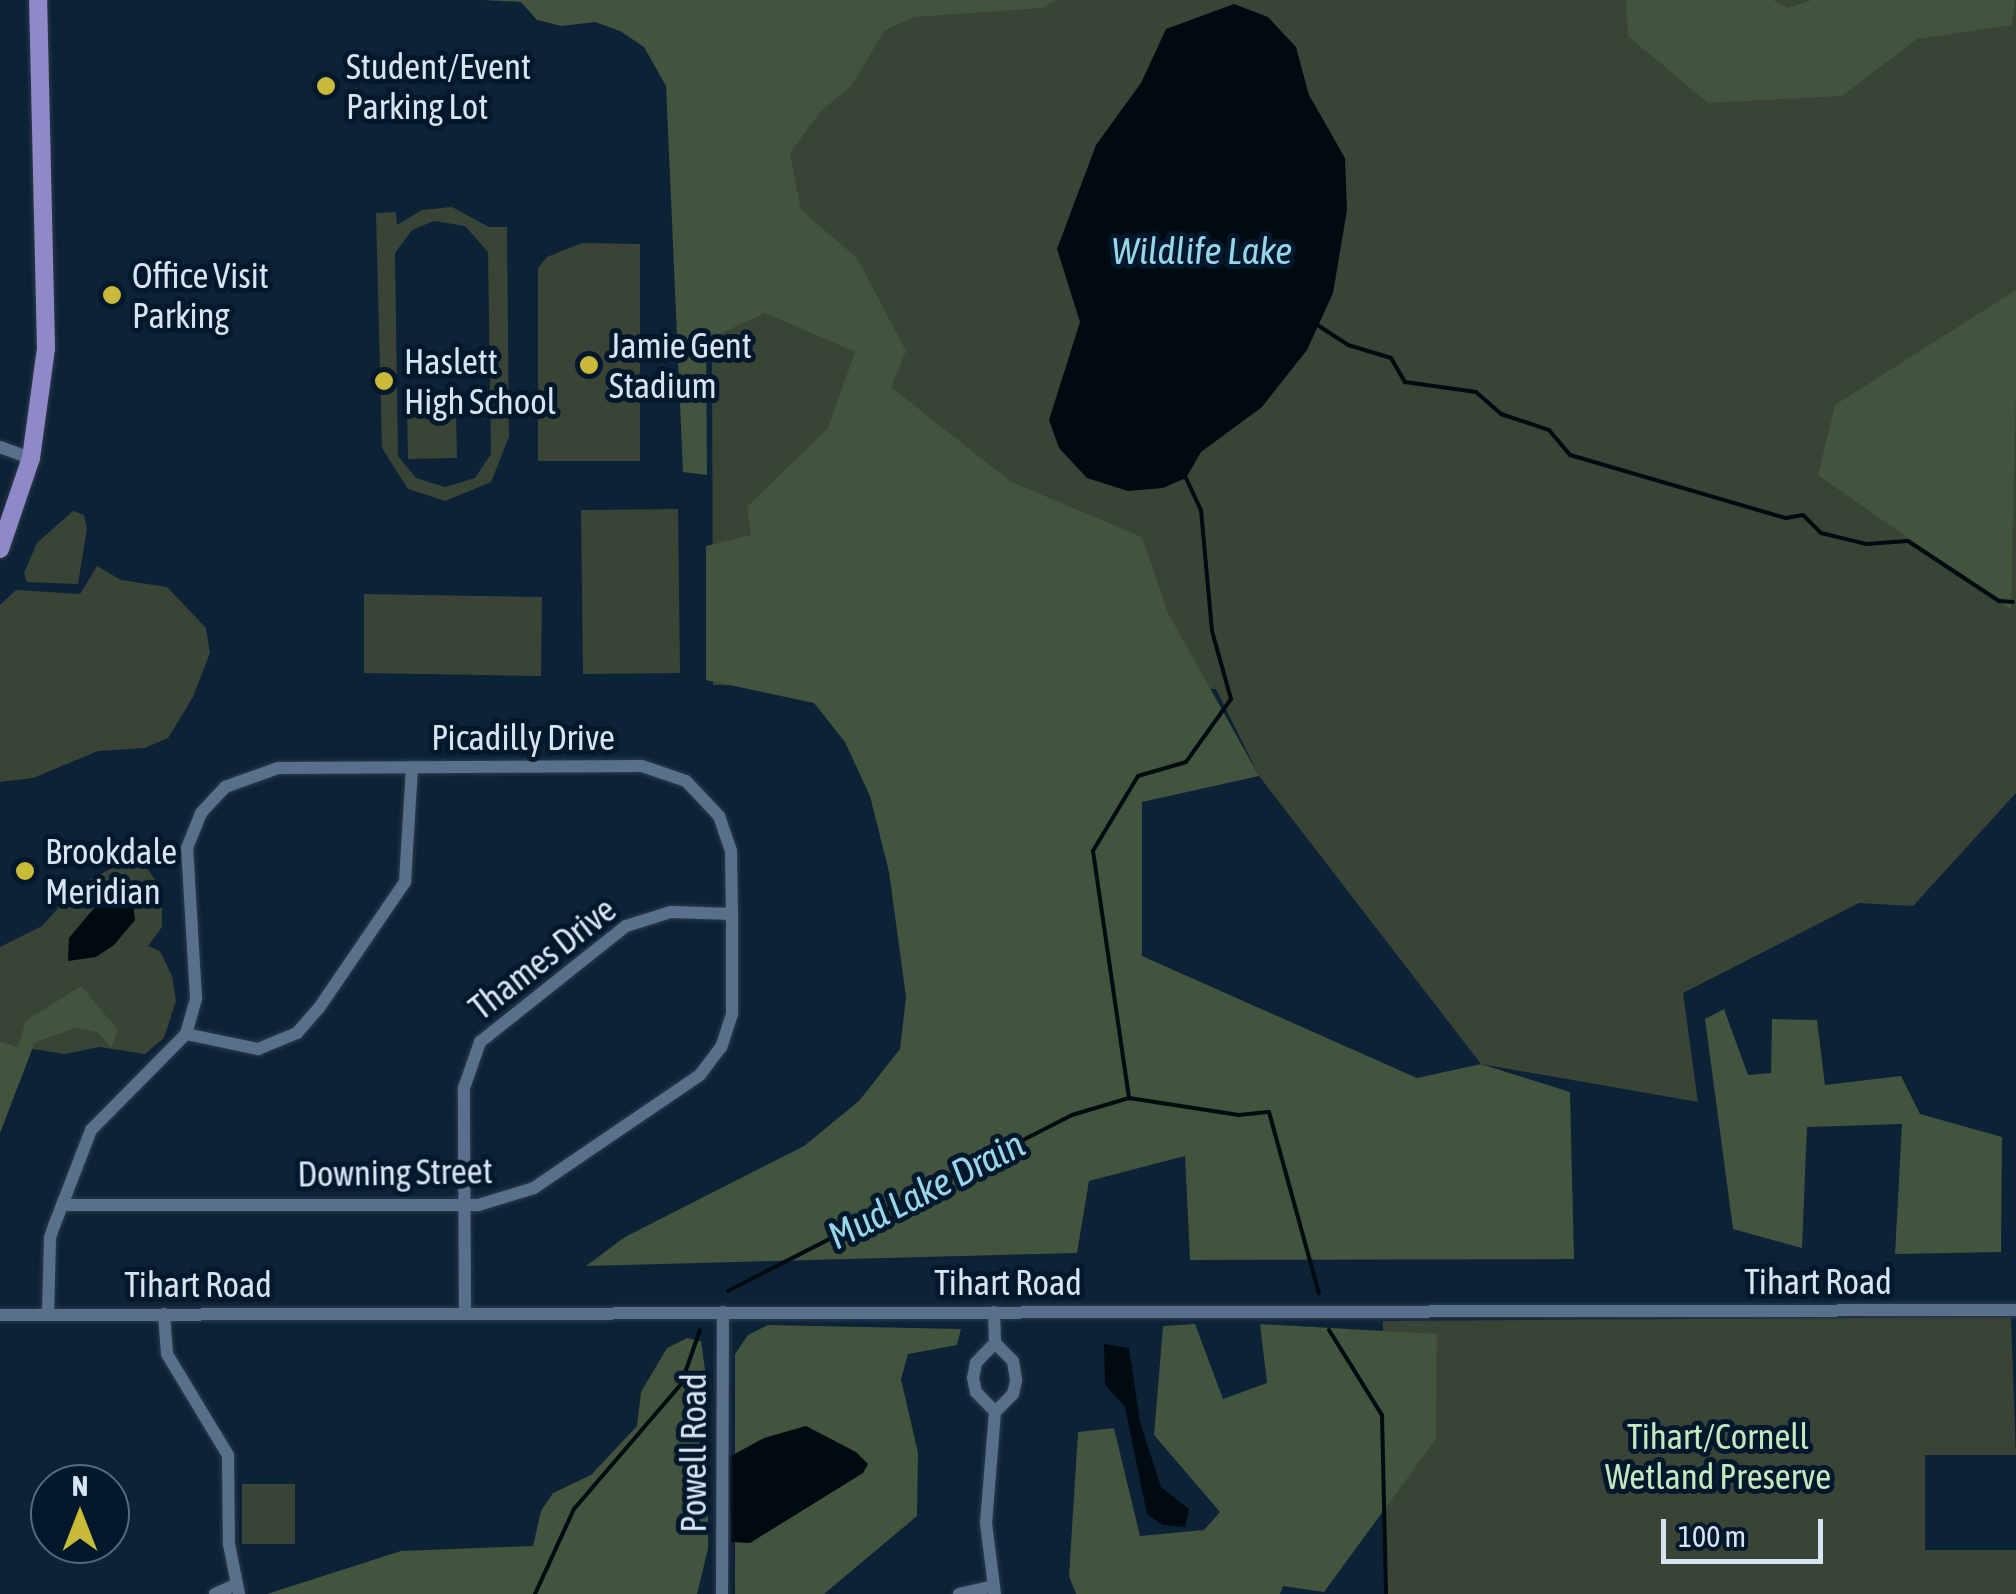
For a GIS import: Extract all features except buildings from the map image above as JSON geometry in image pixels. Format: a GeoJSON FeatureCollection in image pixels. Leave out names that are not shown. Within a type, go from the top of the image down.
{"type":"FeatureCollection","features":[{"type":"Feature","properties":{"kind":"main road"},"geometry":{"type":"LineString","coordinates":[[0,549],[32,458],[46,348],[38,0]]}},
{"type":"Feature","properties":{"kind":"street"},"geometry":{"type":"LineString","coordinates":[[0,447],[32,458]]}},
{"type":"Feature","properties":{"kind":"street","name":"Picadilly Drive"},"geometry":{"type":"LineString","coordinates":[[186,1034],[196,998],[187,848],[216,794],[267,770],[642,766],[676,775],[704,796],[724,827],[732,914]]}},
{"type":"Feature","properties":{"kind":"street"},"geometry":{"type":"LineString","coordinates":[[48,1314],[49,1247],[62,1205],[105,1110],[186,1034],[258,1049],[297,1034],[405,882],[412,768]]}},
{"type":"Feature","properties":{"kind":"street","name":"Thames Drive"},"geometry":{"type":"LineString","coordinates":[[465,1312],[465,1078],[487,1034],[626,926],[671,912],[732,914]]}},
{"type":"Feature","properties":{"kind":"street","name":"Downing Street"},"geometry":{"type":"LineString","coordinates":[[62,1205],[464,1206],[504,1202],[534,1188],[700,1075],[721,1047],[732,1014],[732,914]]}},
{"type":"Feature","properties":{"kind":"street","name":"Tihart Road"},"geometry":{"type":"LineString","coordinates":[[0,1315],[2016,1310]]}},
{"type":"Feature","properties":{"kind":"street","name":"Powell Road"},"geometry":{"type":"LineString","coordinates":[[722,1312],[722,1594]]}},
{"type":"Feature","properties":{"kind":"street"},"geometry":{"type":"LineString","coordinates":[[959,1594],[994,1590],[986,1524],[995,1412],[1013,1394],[1016,1374],[995,1344],[994,1312]]}},
{"type":"Feature","properties":{"kind":"street"},"geometry":{"type":"LineString","coordinates":[[164,1314],[167,1354],[228,1455],[229,1544],[238,1589],[215,1594]]}},
{"type":"Feature","properties":{"kind":"street"},"geometry":{"type":"LineString","coordinates":[[995,1344],[976,1363],[973,1378],[976,1392],[995,1412]]}},
{"type":"Feature","properties":{"kind":"green space"},"geometry":{"type":"Polygon","coordinates":[[[483,0],[1056,0],[1042,8],[915,17],[885,30],[851,86],[821,111],[790,153],[801,210],[857,258],[906,351],[891,387],[1011,482],[1142,537],[1168,613],[1259,776],[1142,802],[1142,956],[1417,1078],[1481,1064],[1570,1092],[1574,1259],[1190,1260],[1185,1156],[1089,1181],[1077,1253],[586,1266],[625,1237],[804,1146],[859,1101],[900,1049],[906,997],[889,872],[870,796],[845,742],[814,703],[706,680],[706,546],[751,535],[747,507],[828,428],[855,352],[765,313],[706,340],[707,475],[683,472],[666,86],[644,47],[620,31],[595,22],[562,26],[537,20],[521,2],[483,0]]]}},
{"type":"Feature","properties":{"kind":"green space"},"geometry":{"type":"Polygon","coordinates":[[[1626,0],[1773,0],[1788,8],[1812,0],[2015,0],[2012,25],[1917,39],[1842,96],[1708,103],[1628,36],[1626,0]]]}},
{"type":"Feature","properties":{"kind":"green space"},"geometry":{"type":"Polygon","coordinates":[[[2016,0],[2016,793],[1913,906],[1859,903],[1683,993],[1698,1102],[1481,1064],[1259,776],[1216,689],[713,685],[711,4],[2016,0]]]}},
{"type":"Feature","properties":{"kind":"green space"},"geometry":{"type":"Polygon","coordinates":[[[452,207],[489,227],[507,227],[509,437],[491,482],[445,501],[408,489],[382,448],[376,213],[396,212],[397,225],[422,210],[452,207]],[[434,221],[412,230],[395,253],[398,456],[416,478],[445,487],[475,478],[491,454],[488,252],[465,226],[434,221]]]}},
{"type":"Feature","properties":{"kind":"green space","name":"Jamie Gent Stadium"},"geometry":{"type":"Polygon","coordinates":[[[582,243],[640,244],[640,461],[538,461],[538,268],[547,257],[582,243]]]}},
{"type":"Feature","properties":{"kind":"green space"},"geometry":{"type":"Polygon","coordinates":[[[2016,290],[2011,610],[1818,475],[1835,405],[2016,290]]]}},
{"type":"Feature","properties":{"kind":"green space"},"geometry":{"type":"Polygon","coordinates":[[[456,409],[457,458],[408,459],[407,410],[456,409]]]}},
{"type":"Feature","properties":{"kind":"green space"},"geometry":{"type":"Polygon","coordinates":[[[678,509],[680,673],[583,674],[581,510],[678,509]]]}},
{"type":"Feature","properties":{"kind":"green space"},"geometry":{"type":"Polygon","coordinates":[[[73,511],[84,515],[87,528],[78,584],[27,582],[24,573],[37,543],[73,511]]]}},
{"type":"Feature","properties":{"kind":"green space"},"geometry":{"type":"Polygon","coordinates":[[[97,566],[121,580],[167,587],[206,628],[210,653],[193,697],[168,738],[145,748],[98,751],[33,778],[0,782],[0,605],[16,590],[80,594],[97,566]]]}},
{"type":"Feature","properties":{"kind":"green space"},"geometry":{"type":"Polygon","coordinates":[[[364,594],[542,597],[541,676],[364,673],[364,594]]]}},
{"type":"Feature","properties":{"kind":"green space"},"geometry":{"type":"Polygon","coordinates":[[[123,862],[143,862],[162,890],[162,927],[148,946],[160,951],[172,976],[176,1001],[164,1038],[145,1054],[99,1047],[65,1054],[0,1044],[0,947],[42,926],[78,886],[123,862]]]}},
{"type":"Feature","properties":{"kind":"green space"},"geometry":{"type":"Polygon","coordinates":[[[81,986],[118,1030],[111,1048],[98,1032],[76,1028],[35,1042],[0,1133],[0,1042],[18,1047],[26,1021],[81,986]]]}},
{"type":"Feature","properties":{"kind":"green space"},"geometry":{"type":"Polygon","coordinates":[[[1724,1009],[1748,1075],[1771,1073],[1772,1019],[1817,1020],[1825,1085],[1901,1076],[1920,1114],[2002,1137],[2001,1252],[1895,1254],[1902,1124],[1807,1127],[1802,1248],[1733,1229],[1705,1019],[1724,1009]]]}},
{"type":"Feature","properties":{"kind":"green space","name":"Tihart/Cornell Wetland Preserve"},"geometry":{"type":"Polygon","coordinates":[[[2011,1317],[2016,1455],[1925,1455],[1925,1550],[2016,1550],[2016,1594],[1384,1594],[1383,1321],[2011,1317]]]}},
{"type":"Feature","properties":{"kind":"green space"},"geometry":{"type":"Polygon","coordinates":[[[1195,1324],[1223,1399],[1267,1383],[1260,1324],[1437,1334],[1436,1439],[1324,1592],[1283,1586],[1280,1594],[1076,1594],[1069,1576],[1078,1432],[1114,1428],[1140,1536],[1204,1530],[1220,1512],[1154,1435],[1163,1326],[1195,1324]]]}},
{"type":"Feature","properties":{"kind":"green space"},"geometry":{"type":"Polygon","coordinates":[[[768,1325],[961,1329],[957,1345],[908,1354],[901,1379],[918,1453],[917,1516],[824,1594],[735,1594],[735,1354],[748,1335],[768,1325]]]}},
{"type":"Feature","properties":{"kind":"green space"},"geometry":{"type":"Polygon","coordinates":[[[687,1338],[701,1341],[708,1391],[708,1549],[697,1594],[267,1594],[401,1551],[533,1546],[541,1511],[553,1493],[591,1475],[637,1426],[641,1392],[667,1348],[687,1338]]]}},
{"type":"Feature","properties":{"kind":"green space"},"geometry":{"type":"Polygon","coordinates":[[[242,1484],[295,1484],[295,1544],[242,1544],[242,1484]]]}},
{"type":"Feature","properties":{"kind":"water","name":"Wildlife Lake"},"geometry":{"type":"Polygon","coordinates":[[[1234,4],[1268,17],[1296,47],[1309,95],[1345,158],[1347,210],[1333,293],[1307,350],[1262,407],[1201,452],[1186,478],[1163,488],[1128,491],[1087,478],[1059,448],[1049,420],[1080,322],[1057,249],[1096,145],[1141,83],[1166,29],[1234,4]]]}},
{"type":"Feature","properties":{"kind":"water"},"geometry":{"type":"Polygon","coordinates":[[[131,887],[135,920],[114,945],[96,957],[68,961],[69,938],[101,900],[131,887]]]}},
{"type":"Feature","properties":{"kind":"water"},"geometry":{"type":"Polygon","coordinates":[[[1104,1344],[1129,1348],[1140,1422],[1161,1487],[1189,1509],[1185,1527],[1163,1525],[1147,1514],[1125,1407],[1105,1385],[1104,1344]]]}},
{"type":"Feature","properties":{"kind":"water"},"geometry":{"type":"Polygon","coordinates":[[[806,1426],[856,1452],[868,1464],[863,1473],[750,1543],[731,1542],[729,1457],[764,1438],[806,1426]]]}},
{"type":"Feature","properties":{"kind":"waterway"},"geometry":{"type":"LineString","coordinates":[[1319,326],[1348,345],[1391,358],[1405,382],[1476,392],[1501,414],[1549,430],[1570,455],[1786,518],[1803,515],[1821,533],[1866,544],[1908,541],[1999,601],[2013,602]]}},
{"type":"Feature","properties":{"kind":"waterway"},"geometry":{"type":"LineString","coordinates":[[1186,478],[1201,510],[1212,631],[1231,699],[1186,762],[1138,776],[1093,851],[1129,1098],[1239,1115],[1269,1112],[1319,1293]]}},
{"type":"Feature","properties":{"kind":"waterway","name":"Mud Lake Drain"},"geometry":{"type":"LineString","coordinates":[[728,1291],[1072,1115],[1129,1098]]}},
{"type":"Feature","properties":{"kind":"waterway","name":"Mud Lake Drain"},"geometry":{"type":"LineString","coordinates":[[535,1594],[574,1509],[681,1384],[700,1330]]}},
{"type":"Feature","properties":{"kind":"waterway"},"geometry":{"type":"LineString","coordinates":[[1329,1330],[1382,1415],[1386,1594]]}},
{"type":"Feature","properties":{"kind":"place","name":"Student/Event Parking Lot"},"geometry":{"type":"Point","coordinates":[326,86]}},
{"type":"Feature","properties":{"kind":"place","name":"Office Visit Parking"},"geometry":{"type":"Point","coordinates":[112,295]}},
{"type":"Feature","properties":{"kind":"place","name":"Jamie Gent Stadium"},"geometry":{"type":"Point","coordinates":[589,365]}},
{"type":"Feature","properties":{"kind":"place","name":"Haslett High School"},"geometry":{"type":"Point","coordinates":[384,381]}},
{"type":"Feature","properties":{"kind":"place","name":"Brookdale Meridian"},"geometry":{"type":"Point","coordinates":[25,871]}}]}
